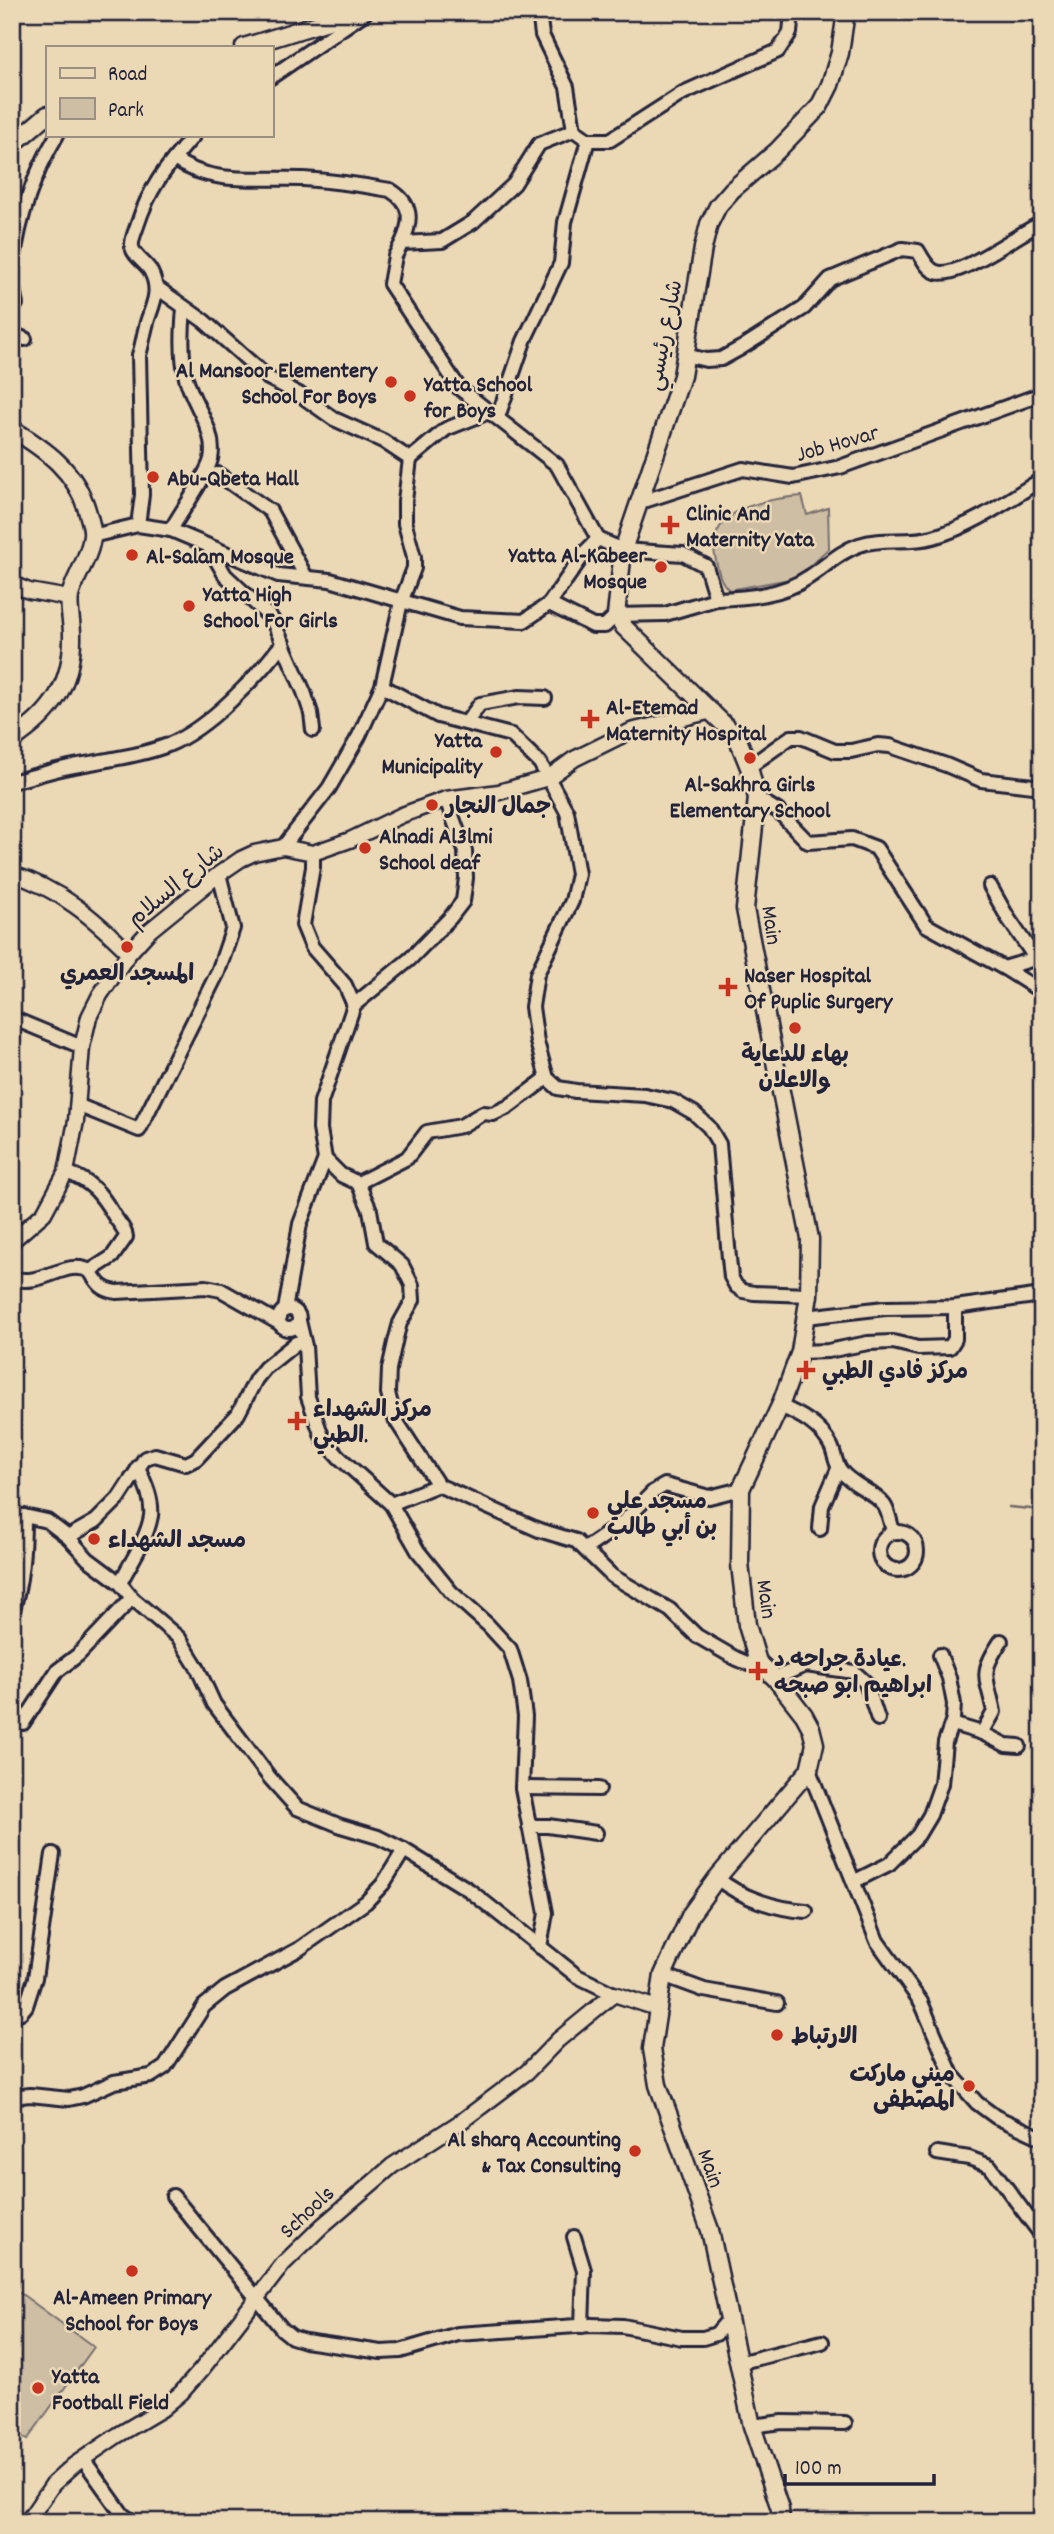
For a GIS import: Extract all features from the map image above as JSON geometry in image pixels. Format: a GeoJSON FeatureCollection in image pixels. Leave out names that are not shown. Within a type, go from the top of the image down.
{"type":"FeatureCollection","features":[{"type":"Feature","properties":{"kind":"main road"},"geometry":{"type":"LineString","coordinates":[[247,46],[357,12]]}},
{"type":"Feature","properties":{"kind":"main road","name":"شارع رئيسي"},"geometry":{"type":"LineString","coordinates":[[616,615],[623,550],[682,376],[709,223],[718,206],[732,190],[777,151],[819,107],[830,85],[840,53],[846,12]]}},
{"type":"Feature","properties":{"kind":"main road"},"geometry":{"type":"LineString","coordinates":[[12,145],[46,115]]}},
{"type":"Feature","properties":{"kind":"main road"},"geometry":{"type":"LineString","coordinates":[[12,429],[46,450],[69,472],[84,500],[92,536],[69,598],[71,661],[61,690],[52,705],[33,726],[12,740]]}},
{"type":"Feature","properties":{"kind":"main road"},"geometry":{"type":"LineString","coordinates":[[616,615],[629,632],[712,711]]}},
{"type":"Feature","properties":{"kind":"main road","name":"Main"},"geometry":{"type":"LineString","coordinates":[[712,711],[737,737],[757,798],[745,909],[810,1239],[809,1294],[800,1352],[780,1406],[741,1489],[740,1564],[747,1625],[758,1662]]}},
{"type":"Feature","properties":{"kind":"main road"},"geometry":{"type":"LineString","coordinates":[[758,1662],[775,1678],[811,1728],[816,1744],[809,1770]]}},
{"type":"Feature","properties":{"kind":"main road","name":"Main"},"geometry":{"type":"LineString","coordinates":[[781,2522],[780,2508],[752,2426],[710,2230],[658,2085],[652,2049],[663,1975],[691,1914],[717,1878],[809,1770]]}},
{"type":"Feature","properties":{"kind":"street"},"geometry":{"type":"LineString","coordinates":[[273,77],[366,12]]}},
{"type":"Feature","properties":{"kind":"street"},"geometry":{"type":"LineString","coordinates":[[539,12],[542,34],[567,87],[574,130],[588,140],[611,140],[683,93],[778,51],[790,33],[792,12]]}},
{"type":"Feature","properties":{"kind":"street"},"geometry":{"type":"LineString","coordinates":[[402,243],[442,241],[473,222],[514,184],[539,144],[574,130]]}},
{"type":"Feature","properties":{"kind":"street"},"geometry":{"type":"LineString","coordinates":[[12,272],[23,210],[40,164],[56,136]]}},
{"type":"Feature","properties":{"kind":"street"},"geometry":{"type":"LineString","coordinates":[[138,525],[142,495],[139,355],[154,307],[156,287],[151,271],[132,249],[132,242],[145,203],[157,179],[193,136]]}},
{"type":"Feature","properties":{"kind":"street"},"geometry":{"type":"LineString","coordinates":[[283,847],[329,788],[359,736],[382,686],[401,603],[414,568],[414,557],[405,524],[410,459],[446,429],[493,414],[561,263],[565,222],[588,140]]}},
{"type":"Feature","properties":{"kind":"street"},"geometry":{"type":"LineString","coordinates":[[174,159],[190,170],[214,176],[304,179],[390,190],[401,196],[406,205],[409,228],[395,256],[390,284],[459,388],[557,465],[598,539],[623,550],[683,554],[706,566],[716,599]]}},
{"type":"Feature","properties":{"kind":"street"},"geometry":{"type":"LineString","coordinates":[[685,355],[706,360],[721,359],[804,308],[830,279],[902,249],[918,251],[928,267],[934,272],[943,273],[953,271],[1000,248],[1042,223]]}},
{"type":"Feature","properties":{"kind":"street"},"geometry":{"type":"LineString","coordinates":[[12,284],[16,304]]}},
{"type":"Feature","properties":{"kind":"street"},"geometry":{"type":"LineString","coordinates":[[156,287],[204,321],[268,378],[299,394],[334,419],[383,442],[410,459]]}},
{"type":"Feature","properties":{"kind":"street"},"geometry":{"type":"LineString","coordinates":[[171,530],[204,476],[211,458],[212,443],[186,379],[181,337],[184,308]]}},
{"type":"Feature","properties":{"kind":"street","name":"Job Hovar"},"geometry":{"type":"LineString","coordinates":[[641,502],[743,469],[793,477],[840,467],[1042,394]]}},
{"type":"Feature","properties":{"kind":"street"},"geometry":{"type":"LineString","coordinates":[[204,476],[218,474],[270,511],[306,577]]}},
{"type":"Feature","properties":{"kind":"street"},"geometry":{"type":"LineString","coordinates":[[550,604],[593,626],[604,626],[616,615],[665,614],[716,599],[743,598],[784,589],[808,578],[839,555],[859,545],[882,541],[908,542],[933,537],[975,520],[1042,479]]}},
{"type":"Feature","properties":{"kind":"street"},"geometry":{"type":"LineString","coordinates":[[92,536],[138,525],[171,530],[278,575],[330,580],[401,603],[460,618],[524,621],[550,604],[586,551],[598,539]]}},
{"type":"Feature","properties":{"kind":"street"},"geometry":{"type":"LineString","coordinates":[[209,547],[225,575],[272,619],[304,692],[313,730]]}},
{"type":"Feature","properties":{"kind":"street"},"geometry":{"type":"LineString","coordinates":[[12,584],[29,592],[69,598]]}},
{"type":"Feature","properties":{"kind":"street"},"geometry":{"type":"LineString","coordinates":[[12,782],[169,745],[194,731],[251,681],[283,643]]}},
{"type":"Feature","properties":{"kind":"street"},"geometry":{"type":"LineString","coordinates":[[382,686],[438,716],[511,735],[540,763],[567,812],[578,874],[572,901],[537,974],[532,1007],[537,1042],[547,1078],[558,1088],[645,1095],[673,1101],[694,1113],[709,1127],[719,1144],[731,1278],[736,1286],[743,1291],[754,1293],[809,1294]]}},
{"type":"Feature","properties":{"kind":"street"},"geometry":{"type":"LineString","coordinates":[[466,723],[480,704],[519,697],[545,698]]}},
{"type":"Feature","properties":{"kind":"street"},"geometry":{"type":"LineString","coordinates":[[354,1006],[345,985],[312,947],[303,925],[313,853],[446,799],[499,792],[548,778],[574,759],[631,731],[712,711]]}},
{"type":"Feature","properties":{"kind":"street"},"geometry":{"type":"LineString","coordinates":[[749,767],[791,737],[801,737],[835,751],[890,746],[981,780],[1042,788]]}},
{"type":"Feature","properties":{"kind":"street"},"geometry":{"type":"LineString","coordinates":[[757,798],[778,811],[808,842],[852,839],[876,848],[926,925],[1042,992]]}},
{"type":"Feature","properties":{"kind":"street"},"geometry":{"type":"LineString","coordinates":[[306,1374],[288,1318],[300,1224],[325,1159],[320,1129],[321,1102],[354,1006],[410,959],[463,901],[467,878],[465,851],[446,799]]}},
{"type":"Feature","properties":{"kind":"street","name":"شارع السلام"},"geometry":{"type":"LineString","coordinates":[[12,1241],[44,1213],[66,1172],[77,1105],[82,1047],[89,1017],[100,995],[129,953],[149,931],[241,859],[254,853],[283,847],[313,853]]}},
{"type":"Feature","properties":{"kind":"street"},"geometry":{"type":"LineString","coordinates":[[12,874],[61,895],[95,919],[129,953]]}},
{"type":"Feature","properties":{"kind":"street"},"geometry":{"type":"LineString","coordinates":[[77,1105],[139,1130],[218,972],[233,928],[219,874]]}},
{"type":"Feature","properties":{"kind":"street"},"geometry":{"type":"LineString","coordinates":[[990,886],[1007,918],[1039,958],[1004,968]]}},
{"type":"Feature","properties":{"kind":"street"},"geometry":{"type":"LineString","coordinates":[[12,1018],[82,1047]]}},
{"type":"Feature","properties":{"kind":"street"},"geometry":{"type":"LineString","coordinates":[[358,1183],[407,1158],[427,1132],[461,1126],[483,1112],[493,1114],[508,1107],[547,1078]]}},
{"type":"Feature","properties":{"kind":"street"},"geometry":{"type":"LineString","coordinates":[[325,1159],[341,1175],[358,1183],[370,1210],[376,1243],[401,1265],[412,1285],[413,1300],[400,1323],[388,1393],[391,1410],[399,1427],[438,1485],[539,1530],[570,1538],[612,1576],[670,1610],[709,1644],[749,1664],[758,1662]]}},
{"type":"Feature","properties":{"kind":"street"},"geometry":{"type":"LineString","coordinates":[[66,1172],[101,1193],[125,1230],[125,1237],[112,1257],[90,1271]]}},
{"type":"Feature","properties":{"kind":"street"},"geometry":{"type":"LineString","coordinates":[[12,1278],[27,1281],[47,1278],[75,1267],[90,1271],[99,1286],[105,1290],[138,1292],[206,1287],[221,1290],[261,1312],[288,1318],[305,1346],[308,1396],[323,1439],[391,1504],[418,1551],[451,1592],[510,1649],[520,1681],[525,1716],[522,1788],[546,1913],[540,1947]]}},
{"type":"Feature","properties":{"kind":"street"},"geometry":{"type":"LineString","coordinates":[[806,1317],[885,1308],[955,1307],[1042,1295]]}},
{"type":"Feature","properties":{"kind":"street"},"geometry":{"type":"LineString","coordinates":[[800,1352],[828,1351],[880,1342],[918,1348],[950,1347],[955,1339],[955,1307]]}},
{"type":"Feature","properties":{"kind":"street"},"geometry":{"type":"LineString","coordinates":[[68,1537],[96,1521],[119,1498],[145,1458],[155,1455],[186,1464],[196,1459],[238,1414],[256,1379],[265,1368],[296,1343]]}},
{"type":"Feature","properties":{"kind":"street"},"geometry":{"type":"LineString","coordinates":[[780,1406],[817,1427],[831,1445],[838,1469],[852,1483],[874,1495],[886,1507],[892,1531]]}},
{"type":"Feature","properties":{"kind":"street"},"geometry":{"type":"LineString","coordinates":[[120,1583],[138,1549],[151,1514],[148,1492],[138,1467]]}},
{"type":"Feature","properties":{"kind":"street"},"geometry":{"type":"LineString","coordinates":[[820,1529],[822,1506],[838,1469]]}},
{"type":"Feature","properties":{"kind":"street"},"geometry":{"type":"LineString","coordinates":[[391,1504],[438,1485]]}},
{"type":"Feature","properties":{"kind":"street"},"geometry":{"type":"LineString","coordinates":[[585,1549],[620,1525],[653,1492],[665,1485],[709,1497],[741,1489]]}},
{"type":"Feature","properties":{"kind":"street"},"geometry":{"type":"LineString","coordinates":[[12,1613],[20,1588],[24,1556],[18,1517],[47,1521],[179,1638],[197,1667],[214,1704],[288,1800],[307,1813],[377,1837],[404,1850],[469,1890],[577,1976],[614,1994],[657,2008]]}},
{"type":"Feature","properties":{"kind":"street"},"geometry":{"type":"LineString","coordinates":[[23,1723],[57,1671],[78,1655],[132,1598]]}},
{"type":"Feature","properties":{"kind":"street"},"geometry":{"type":"LineString","coordinates":[[982,1733],[994,1712],[984,1674],[1001,1641]]}},
{"type":"Feature","properties":{"kind":"street"},"geometry":{"type":"LineString","coordinates":[[855,1881],[888,1864],[918,1835],[930,1815],[941,1784],[945,1742],[952,1724],[954,1704],[949,1678],[940,1655]]}},
{"type":"Feature","properties":{"kind":"street"},"geometry":{"type":"LineString","coordinates":[[775,1678],[806,1665],[854,1672],[866,1683],[878,1718]]}},
{"type":"Feature","properties":{"kind":"street"},"geometry":{"type":"LineString","coordinates":[[952,1724],[982,1733],[1006,1745],[1019,1746]]}},
{"type":"Feature","properties":{"kind":"street"},"geometry":{"type":"LineString","coordinates":[[809,1770],[877,1941],[921,2001],[952,2075],[977,2103],[996,2118],[1042,2138]]}},
{"type":"Feature","properties":{"kind":"street"},"geometry":{"type":"LineString","coordinates":[[522,1788],[599,1789]]}},
{"type":"Feature","properties":{"kind":"street"},"geometry":{"type":"LineString","coordinates":[[529,1826],[596,1833]]}},
{"type":"Feature","properties":{"kind":"street"},"geometry":{"type":"LineString","coordinates":[[12,2097],[30,2095],[69,2099],[83,2096],[114,2082],[151,2076],[165,2067],[204,2006],[225,1989],[299,1949],[366,1902],[383,1884],[404,1850]]}},
{"type":"Feature","properties":{"kind":"street"},"geometry":{"type":"LineString","coordinates":[[12,2016],[26,2006],[35,1978],[53,1854]]}},
{"type":"Feature","properties":{"kind":"street"},"geometry":{"type":"LineString","coordinates":[[717,1878],[745,1895],[784,1910],[806,1911]]}},
{"type":"Feature","properties":{"kind":"street"},"geometry":{"type":"LineString","coordinates":[[12,1922],[12,1940]]}},
{"type":"Feature","properties":{"kind":"street"},"geometry":{"type":"LineString","coordinates":[[663,1975],[704,1990],[777,2003]]}},
{"type":"Feature","properties":{"kind":"street","name":"Schools"},"geometry":{"type":"LineString","coordinates":[[27,2522],[54,2484],[83,2459],[118,2434],[162,2409],[181,2393],[202,2370],[283,2264],[370,2185],[393,2166],[463,2121],[527,2072],[558,2040],[614,1994]]}},
{"type":"Feature","properties":{"kind":"street"},"geometry":{"type":"LineString","coordinates":[[937,2153],[969,2158],[990,2166],[1042,2236]]}},
{"type":"Feature","properties":{"kind":"street"},"geometry":{"type":"LineString","coordinates":[[173,2196],[282,2329],[298,2340],[381,2352],[400,2351],[458,2334],[582,2326],[623,2326],[682,2338],[703,2338],[716,2334],[728,2320]]}},
{"type":"Feature","properties":{"kind":"street"},"geometry":{"type":"LineString","coordinates":[[574,2237],[584,2270],[582,2326]]}},
{"type":"Feature","properties":{"kind":"street"},"geometry":{"type":"LineString","coordinates":[[738,2364],[822,2342]]}},
{"type":"Feature","properties":{"kind":"street"},"geometry":{"type":"LineString","coordinates":[[752,2426],[782,2422],[845,2423]]}},
{"type":"Feature","properties":{"kind":"street"},"geometry":{"type":"LineString","coordinates":[[83,2459],[123,2515],[134,2522]]}},
{"type":"Feature","properties":{"kind":"green space"},"geometry":{"type":"Polygon","coordinates":[[[802,496],[807,515],[828,508],[829,548],[804,571],[790,579],[729,590],[719,573],[714,543],[727,518],[755,504],[802,496]]]}},
{"type":"Feature","properties":{"kind":"green space","name":"Yatta Football Field"},"geometry":{"type":"Polygon","coordinates":[[[12,2287],[94,2347],[27,2440],[12,2429],[12,2287]]]}},
{"type":"Feature","properties":{"kind":"waterway"},"geometry":{"type":"LineString","coordinates":[[1009,1507],[1042,1510]]}},
{"type":"Feature","properties":{"kind":"place","name":"Al Mansoor Elementery School For Boys"},"geometry":{"type":"Point","coordinates":[391,382]}},
{"type":"Feature","properties":{"kind":"place","name":"Yatta School for Boys"},"geometry":{"type":"Point","coordinates":[410,396]}},
{"type":"Feature","properties":{"kind":"place","name":"Abu-Qbeta Hall"},"geometry":{"type":"Point","coordinates":[153,477]}},
{"type":"Feature","properties":{"kind":"place","name":"Clinic And Maternity Yata"},"geometry":{"type":"Point","coordinates":[670,525]}},
{"type":"Feature","properties":{"kind":"place","name":"Al-Salam Mosque"},"geometry":{"type":"Point","coordinates":[132,555]}},
{"type":"Feature","properties":{"kind":"place","name":"Yatta Al-Kabeer Mosque"},"geometry":{"type":"Point","coordinates":[661,567]}},
{"type":"Feature","properties":{"kind":"place","name":"Yatta High School For Girls"},"geometry":{"type":"Point","coordinates":[189,606]}},
{"type":"Feature","properties":{"kind":"place","name":"Al-Etemad Maternity Hospital"},"geometry":{"type":"Point","coordinates":[590,719]}},
{"type":"Feature","properties":{"kind":"place","name":"Yatta Municipality"},"geometry":{"type":"Point","coordinates":[496,752]}},
{"type":"Feature","properties":{"kind":"place","name":"Al-Sakhra Girls Elementary School"},"geometry":{"type":"Point","coordinates":[750,758]}},
{"type":"Feature","properties":{"kind":"place","name":"جمال النجار"},"geometry":{"type":"Point","coordinates":[432,805]}},
{"type":"Feature","properties":{"kind":"place","name":"Alnadi Al3lmi School deaf"},"geometry":{"type":"Point","coordinates":[365,848]}},
{"type":"Feature","properties":{"kind":"place","name":"المسجد العمري"},"geometry":{"type":"Point","coordinates":[127,947]}},
{"type":"Feature","properties":{"kind":"place","name":"Naser Hospital Of Puplic Surgery"},"geometry":{"type":"Point","coordinates":[728,987]}},
{"type":"Feature","properties":{"kind":"place","name":"بهاء للدعاية والاعلان"},"geometry":{"type":"Point","coordinates":[795,1028]}},
{"type":"Feature","properties":{"kind":"place","name":"مركز فادي الطبي"},"geometry":{"type":"Point","coordinates":[806,1370]}},
{"type":"Feature","properties":{"kind":"place","name":"مركز الشهداء الطبي."},"geometry":{"type":"Point","coordinates":[297,1421]}},
{"type":"Feature","properties":{"kind":"place","name":"مسجد علي بن أبي طالب"},"geometry":{"type":"Point","coordinates":[593,1513]}},
{"type":"Feature","properties":{"kind":"place","name":"مسجد الشهداء"},"geometry":{"type":"Point","coordinates":[94,1539]}},
{"type":"Feature","properties":{"kind":"place","name":"عيادة جراحه د. ابراهيم ابو صبحه"},"geometry":{"type":"Point","coordinates":[758,1671]}},
{"type":"Feature","properties":{"kind":"place","name":"الارتباط"},"geometry":{"type":"Point","coordinates":[777,2035]}},
{"type":"Feature","properties":{"kind":"place","name":"ميني ماركت المصطفى"},"geometry":{"type":"Point","coordinates":[969,2086]}},
{"type":"Feature","properties":{"kind":"place","name":"Al sharq Accounting & Tax Consulting"},"geometry":{"type":"Point","coordinates":[635,2151]}},
{"type":"Feature","properties":{"kind":"place","name":"Al-Ameen Primary School for Boys"},"geometry":{"type":"Point","coordinates":[132,2271]}},
{"type":"Feature","properties":{"kind":"place","name":"Yatta Football Field"},"geometry":{"type":"Point","coordinates":[38,2388]}}]}
